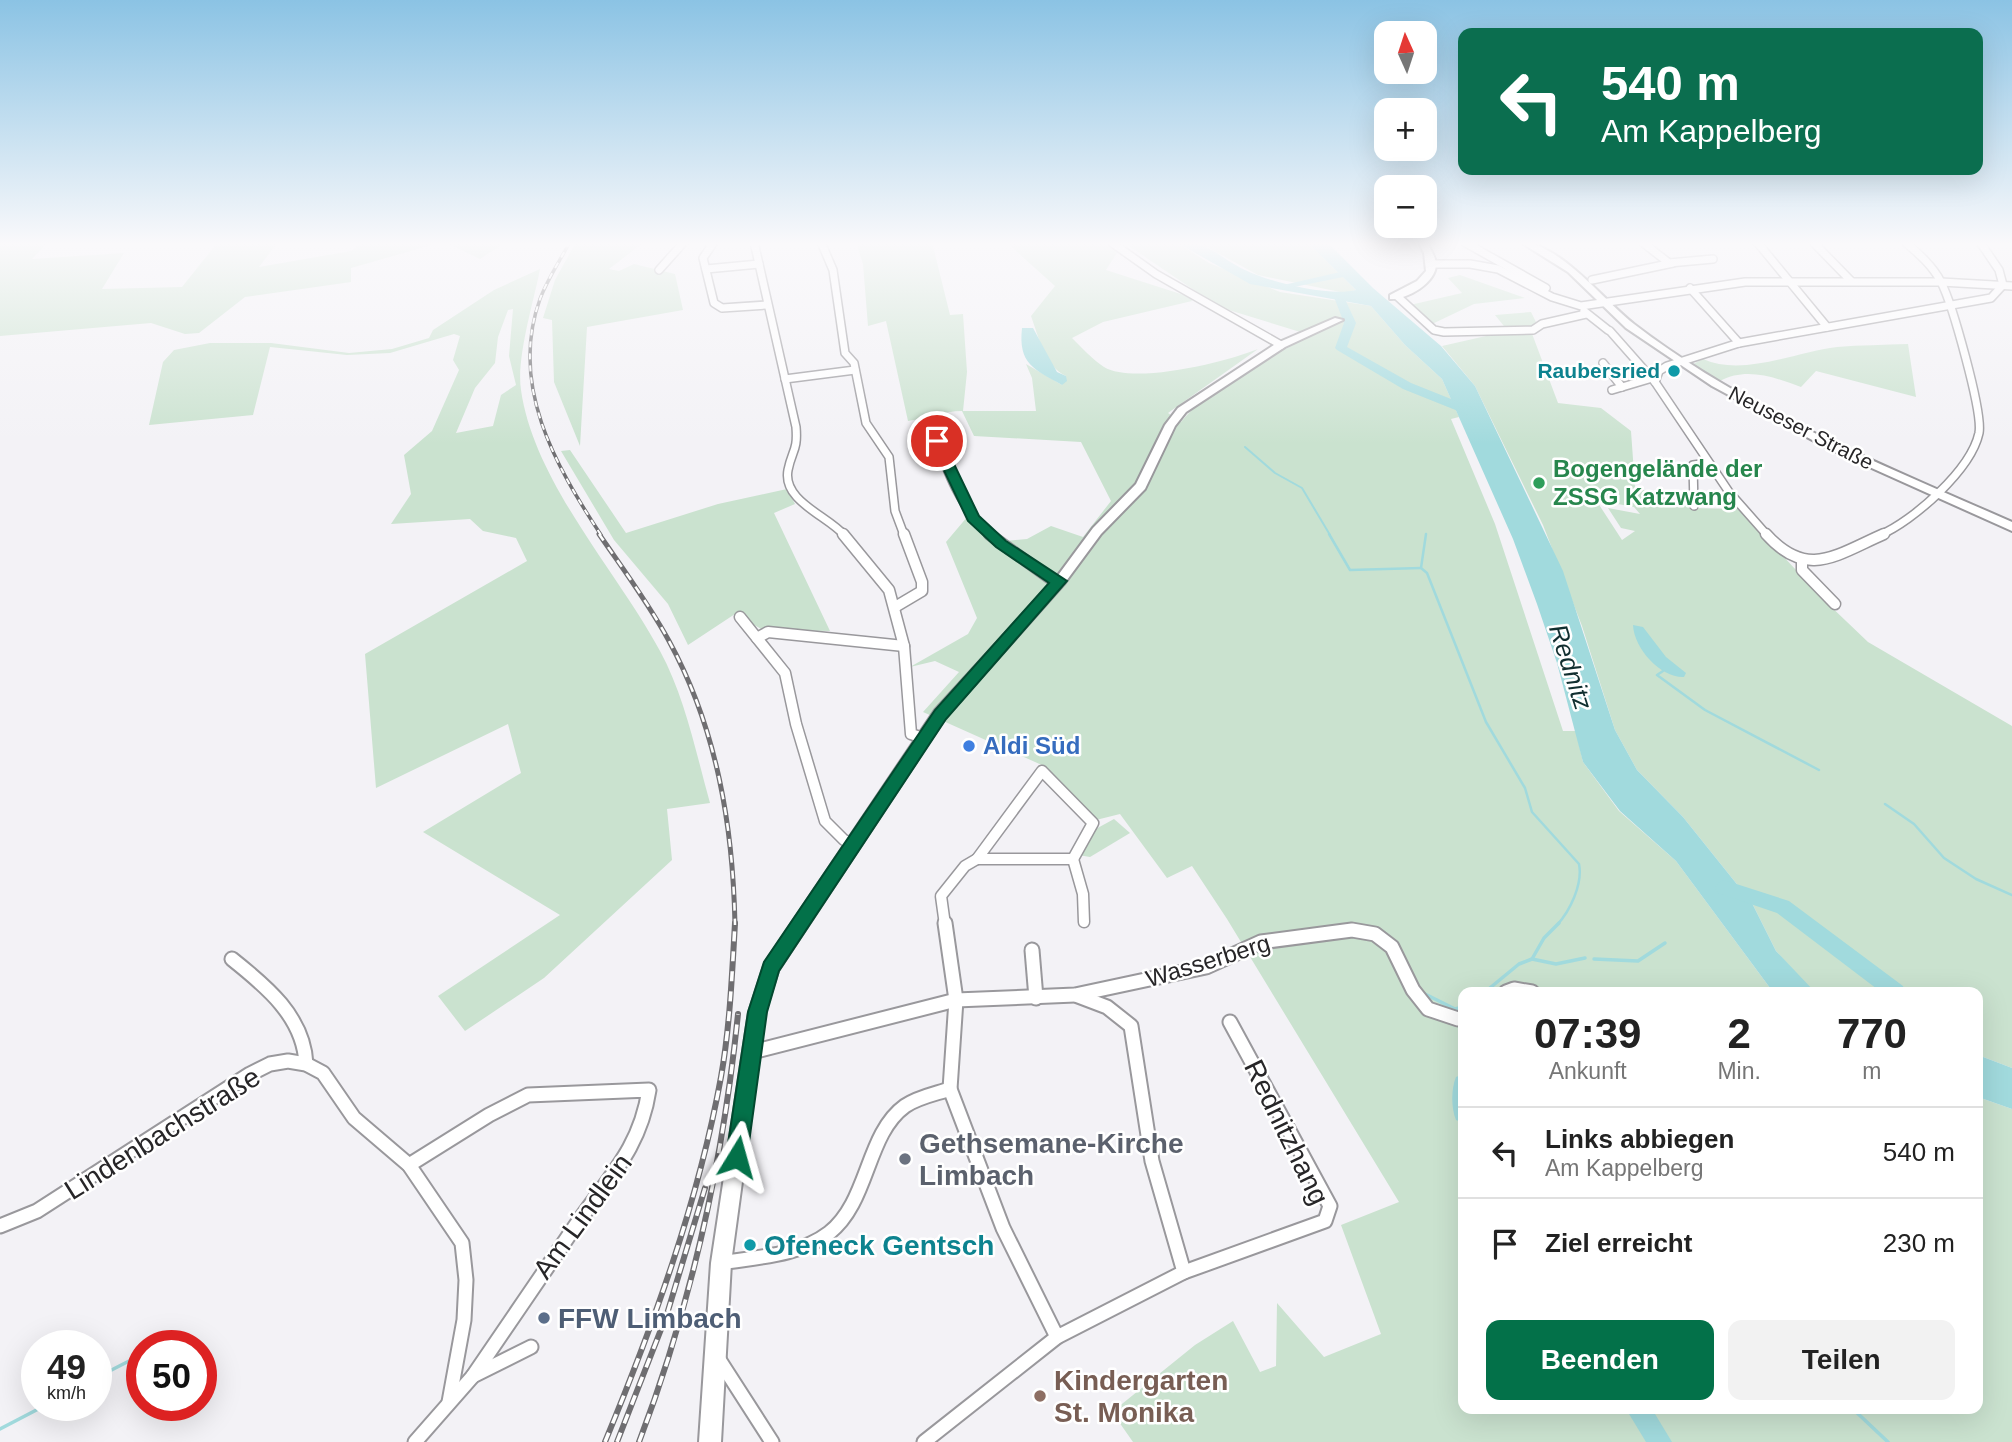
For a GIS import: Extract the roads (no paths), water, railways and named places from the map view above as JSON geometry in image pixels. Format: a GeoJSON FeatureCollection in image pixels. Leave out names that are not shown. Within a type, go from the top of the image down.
{"type":"FeatureCollection","features":[{"type":"Feature","properties":{"kind":"main road","name":"Neuseser Straße"},"geometry":{"type":"LineString","coordinates":[[1612,309],[1630,327],[1681,362],[1799,430],[1935,495],[2012,527]]}},
{"type":"Feature","properties":{"kind":"main road"},"geometry":{"type":"LineString","coordinates":[[710,1442],[721,1263],[757,1012],[771,968],[940,714],[1060,581],[1097,531],[1132,497],[1148,473],[1170,425],[1182,410],[1281,345],[1338,320]]}},
{"type":"Feature","properties":{"kind":"street"},"geometry":{"type":"LineString","coordinates":[[767,309],[785,379],[798,447],[788,471],[789,487],[795,496],[834,523],[857,554],[878,573],[889,590],[904,646],[911,734],[923,738]]}},
{"type":"Feature","properties":{"kind":"street"},"geometry":{"type":"LineString","coordinates":[[836,309],[845,353],[854,363],[866,424],[889,457],[895,511],[922,582],[922,591],[895,607]]}},
{"type":"Feature","properties":{"kind":"street"},"geometry":{"type":"LineString","coordinates":[[1218,309],[1281,345]]}},
{"type":"Feature","properties":{"kind":"street"},"geometry":{"type":"LineString","coordinates":[[1410,309],[1434,330],[1444,332],[1533,330],[1542,324],[1586,314]]}},
{"type":"Feature","properties":{"kind":"street"},"geometry":{"type":"LineString","coordinates":[[1583,309],[1609,330],[1652,380],[1729,492],[1782,552],[1802,561],[1814,561],[1841,553],[1899,527],[1935,495],[1968,460],[1979,432],[1977,410],[1949,309]]}},
{"type":"Feature","properties":{"kind":"street"},"geometry":{"type":"LineString","coordinates":[[1709,309],[1739,343]]}},
{"type":"Feature","properties":{"kind":"street"},"geometry":{"type":"LineString","coordinates":[[1812,309],[1827,327]]}},
{"type":"Feature","properties":{"kind":"street"},"geometry":{"type":"LineString","coordinates":[[1612,390],[1652,380],[1658,371],[1739,343],[1934,309]]}},
{"type":"Feature","properties":{"kind":"street"},"geometry":{"type":"LineString","coordinates":[[1603,363],[1622,387]]}},
{"type":"Feature","properties":{"kind":"street"},"geometry":{"type":"LineString","coordinates":[[785,379],[855,370]]}},
{"type":"Feature","properties":{"kind":"street"},"geometry":{"type":"LineString","coordinates":[[929,421],[953,481],[973,518],[1001,544],[1051,579],[1060,581]]}},
{"type":"Feature","properties":{"kind":"street"},"geometry":{"type":"LineString","coordinates":[[1695,506],[1693,465],[1708,463]]}},
{"type":"Feature","properties":{"kind":"street"},"geometry":{"type":"LineString","coordinates":[[1802,561],[1802,570],[1835,604]]}},
{"type":"Feature","properties":{"kind":"street"},"geometry":{"type":"LineString","coordinates":[[740,617],[785,673],[796,724],[825,821],[844,840],[852,843]]}},
{"type":"Feature","properties":{"kind":"street"},"geometry":{"type":"LineString","coordinates":[[757,638],[768,632],[904,646]]}},
{"type":"Feature","properties":{"kind":"street"},"geometry":{"type":"LineString","coordinates":[[1057,1337],[1003,1228],[950,1089],[956,1000],[940,896],[964,866],[977,859],[1042,771],[1093,822],[1073,859],[1083,894],[1084,922]]}},
{"type":"Feature","properties":{"kind":"street"},"geometry":{"type":"LineString","coordinates":[[977,859],[1073,859]]}},
{"type":"Feature","properties":{"kind":"street","name":"Wasserberg"},"geometry":{"type":"LineString","coordinates":[[752,1052],[956,1000],[1074,995],[1206,967],[1261,942],[1352,930],[1375,934],[1392,947],[1413,990],[1428,1009],[1458,1019]]}},
{"type":"Feature","properties":{"kind":"street"},"geometry":{"type":"LineString","coordinates":[[1032,950],[1036,998]]}},
{"type":"Feature","properties":{"kind":"street"},"geometry":{"type":"LineString","coordinates":[[232,958],[270,989],[291,1018],[307,1052],[306,1064],[323,1073],[354,1118],[409,1166],[463,1243],[466,1280],[464,1320],[449,1402]]}},
{"type":"Feature","properties":{"kind":"street"},"geometry":{"type":"LineString","coordinates":[[924,1442],[1057,1337],[1184,1272],[1152,1161],[1131,1026],[1121,1015],[1098,1002],[1074,995]]}},
{"type":"Feature","properties":{"kind":"street","name":"Rednitzhang"},"geometry":{"type":"LineString","coordinates":[[1184,1272],[1325,1221],[1330,1206],[1252,1058],[1230,1022]]}},
{"type":"Feature","properties":{"kind":"street","name":"Lindenbachstraße"},"geometry":{"type":"LineString","coordinates":[[0,1226],[37,1212],[250,1074],[270,1064],[306,1064]]}},
{"type":"Feature","properties":{"kind":"street"},"geometry":{"type":"LineString","coordinates":[[721,1263],[785,1253],[829,1233],[856,1200],[891,1121],[904,1107],[950,1089]]}},
{"type":"Feature","properties":{"kind":"street","name":"Am Lindlein"},"geometry":{"type":"LineString","coordinates":[[409,1166],[488,1115],[528,1095],[649,1090],[646,1114],[624,1167],[601,1188],[473,1376]]}},
{"type":"Feature","properties":{"kind":"street"},"geometry":{"type":"LineString","coordinates":[[415,1442],[473,1376],[531,1347]]}},
{"type":"Feature","properties":{"kind":"street"},"geometry":{"type":"LineString","coordinates":[[714,1352],[772,1442]]}},
{"type":"Feature","properties":{"kind":"water"},"geometry":{"type":"Polygon","coordinates":[[[1374,309],[1398,309],[1441,346],[1475,386],[1563,571],[1615,730],[1637,770],[1683,817],[1752,903],[1776,951],[1810,987],[1769,987],[1676,861],[1620,811],[1583,762],[1557,663],[1513,539],[1442,379],[1405,345],[1374,309]]]}},
{"type":"Feature","properties":{"kind":"water"},"geometry":{"type":"Polygon","coordinates":[[[1022,328],[1033,328],[1057,372],[1066,376],[1067,381],[1062,385],[1030,364],[1023,350],[1022,328]]]}},
{"type":"Feature","properties":{"kind":"water"},"geometry":{"type":"Polygon","coordinates":[[[1633,625],[1643,627],[1666,657],[1686,673],[1684,677],[1666,673],[1650,660],[1638,643],[1633,625]]]}},
{"type":"Feature","properties":{"kind":"water"},"geometry":{"type":"Polygon","coordinates":[[[1983,1057],[2012,1068],[2012,1109],[1983,1099],[1983,1057]]]}},
{"type":"Feature","properties":{"kind":"waterway","name":"Rednitz"},"geometry":{"type":"LineString","coordinates":[[1344,309],[1350,323],[1341,348],[1407,386],[1472,412]]}},
{"type":"Feature","properties":{"kind":"waterway"},"geometry":{"type":"LineString","coordinates":[[1245,447],[1275,473],[1302,488],[1330,535]]}},
{"type":"Feature","properties":{"kind":"waterway"},"geometry":{"type":"LineString","coordinates":[[1329,534],[1350,570],[1421,568]]}},
{"type":"Feature","properties":{"kind":"waterway"},"geometry":{"type":"LineString","coordinates":[[1421,568],[1426,534]]}},
{"type":"Feature","properties":{"kind":"waterway"},"geometry":{"type":"LineString","coordinates":[[1421,568],[1427,573],[1486,722],[1525,788],[1532,812],[1579,864],[1579,880],[1574,897],[1557,925]]}},
{"type":"Feature","properties":{"kind":"waterway"},"geometry":{"type":"LineString","coordinates":[[1663,671],[1657,675],[1705,710],[1819,770]]}},
{"type":"Feature","properties":{"kind":"waterway"},"geometry":{"type":"LineString","coordinates":[[1885,804],[1914,824],[1944,858],[1976,879],[2012,895]]}},
{"type":"Feature","properties":{"kind":"waterway","name":"Rednitz"},"geometry":{"type":"LineString","coordinates":[[1724,888],[1783,907],[1889,987]]}},
{"type":"Feature","properties":{"kind":"waterway"},"geometry":{"type":"LineString","coordinates":[[1532,959],[1544,938],[1557,925]]}},
{"type":"Feature","properties":{"kind":"waterway"},"geometry":{"type":"LineString","coordinates":[[1594,959],[1638,961],[1665,943]]}},
{"type":"Feature","properties":{"kind":"waterway"},"geometry":{"type":"LineString","coordinates":[[1532,959],[1556,964],[1585,958]]}},
{"type":"Feature","properties":{"kind":"waterway"},"geometry":{"type":"LineString","coordinates":[[1491,987],[1519,964],[1532,959]]}},
{"type":"Feature","properties":{"kind":"waterway"},"geometry":{"type":"LineString","coordinates":[[1425,994],[1458,1008]]}},
{"type":"Feature","properties":{"kind":"waterway"},"geometry":{"type":"LineString","coordinates":[[112,1370],[126,1363]]}},
{"type":"Feature","properties":{"kind":"waterway"},"geometry":{"type":"LineString","coordinates":[[1641,1414],[1660,1442]]}},
{"type":"Feature","properties":{"kind":"waterway"},"geometry":{"type":"LineString","coordinates":[[1858,1414],[1888,1442]]}},
{"type":"Feature","properties":{"kind":"waterway"},"geometry":{"type":"LineString","coordinates":[[0,1429],[21,1418]]}},
{"type":"Feature","properties":{"kind":"railway"},"geometry":{"type":"LineString","coordinates":[[537,309],[532,331],[530,362],[542,423],[568,481],[601,535]]}},
{"type":"Feature","properties":{"kind":"railway"},"geometry":{"type":"LineString","coordinates":[[599,534],[661,627],[686,674],[699,709],[710,743],[726,815],[735,924]]}},
{"type":"Feature","properties":{"kind":"railway"},"geometry":{"type":"LineString","coordinates":[[605,1442],[673,1262],[700,1170],[724,1058],[735,924]]}},
{"type":"Feature","properties":{"kind":"railway"},"geometry":{"type":"LineString","coordinates":[[639,1442],[675,1337],[703,1231],[724,1124],[738,1014]]}},
{"type":"Feature","properties":{"kind":"railway"},"geometry":{"type":"LineString","coordinates":[[617,1442],[667,1314],[705,1188]]}},
{"type":"Feature","properties":{"kind":"place","name":"Raubersried"},"geometry":{"type":"Point","coordinates":[1674,371]}},
{"type":"Feature","properties":{"kind":"place","name":"Bogengelände der ZSSG Katzwang"},"geometry":{"type":"Point","coordinates":[1539,483]}},
{"type":"Feature","properties":{"kind":"place","name":"Aldi Süd"},"geometry":{"type":"Point","coordinates":[969,746]}},
{"type":"Feature","properties":{"kind":"place","name":"Gethsemane-Kirche Limbach"},"geometry":{"type":"Point","coordinates":[905,1159]}},
{"type":"Feature","properties":{"kind":"place","name":"Ofeneck Gentsch"},"geometry":{"type":"Point","coordinates":[750,1245]}},
{"type":"Feature","properties":{"kind":"place","name":"FFW Limbach"},"geometry":{"type":"Point","coordinates":[544,1318]}},
{"type":"Feature","properties":{"kind":"place","name":"Kindergarten St. Monika"},"geometry":{"type":"Point","coordinates":[1040,1396]}}]}
